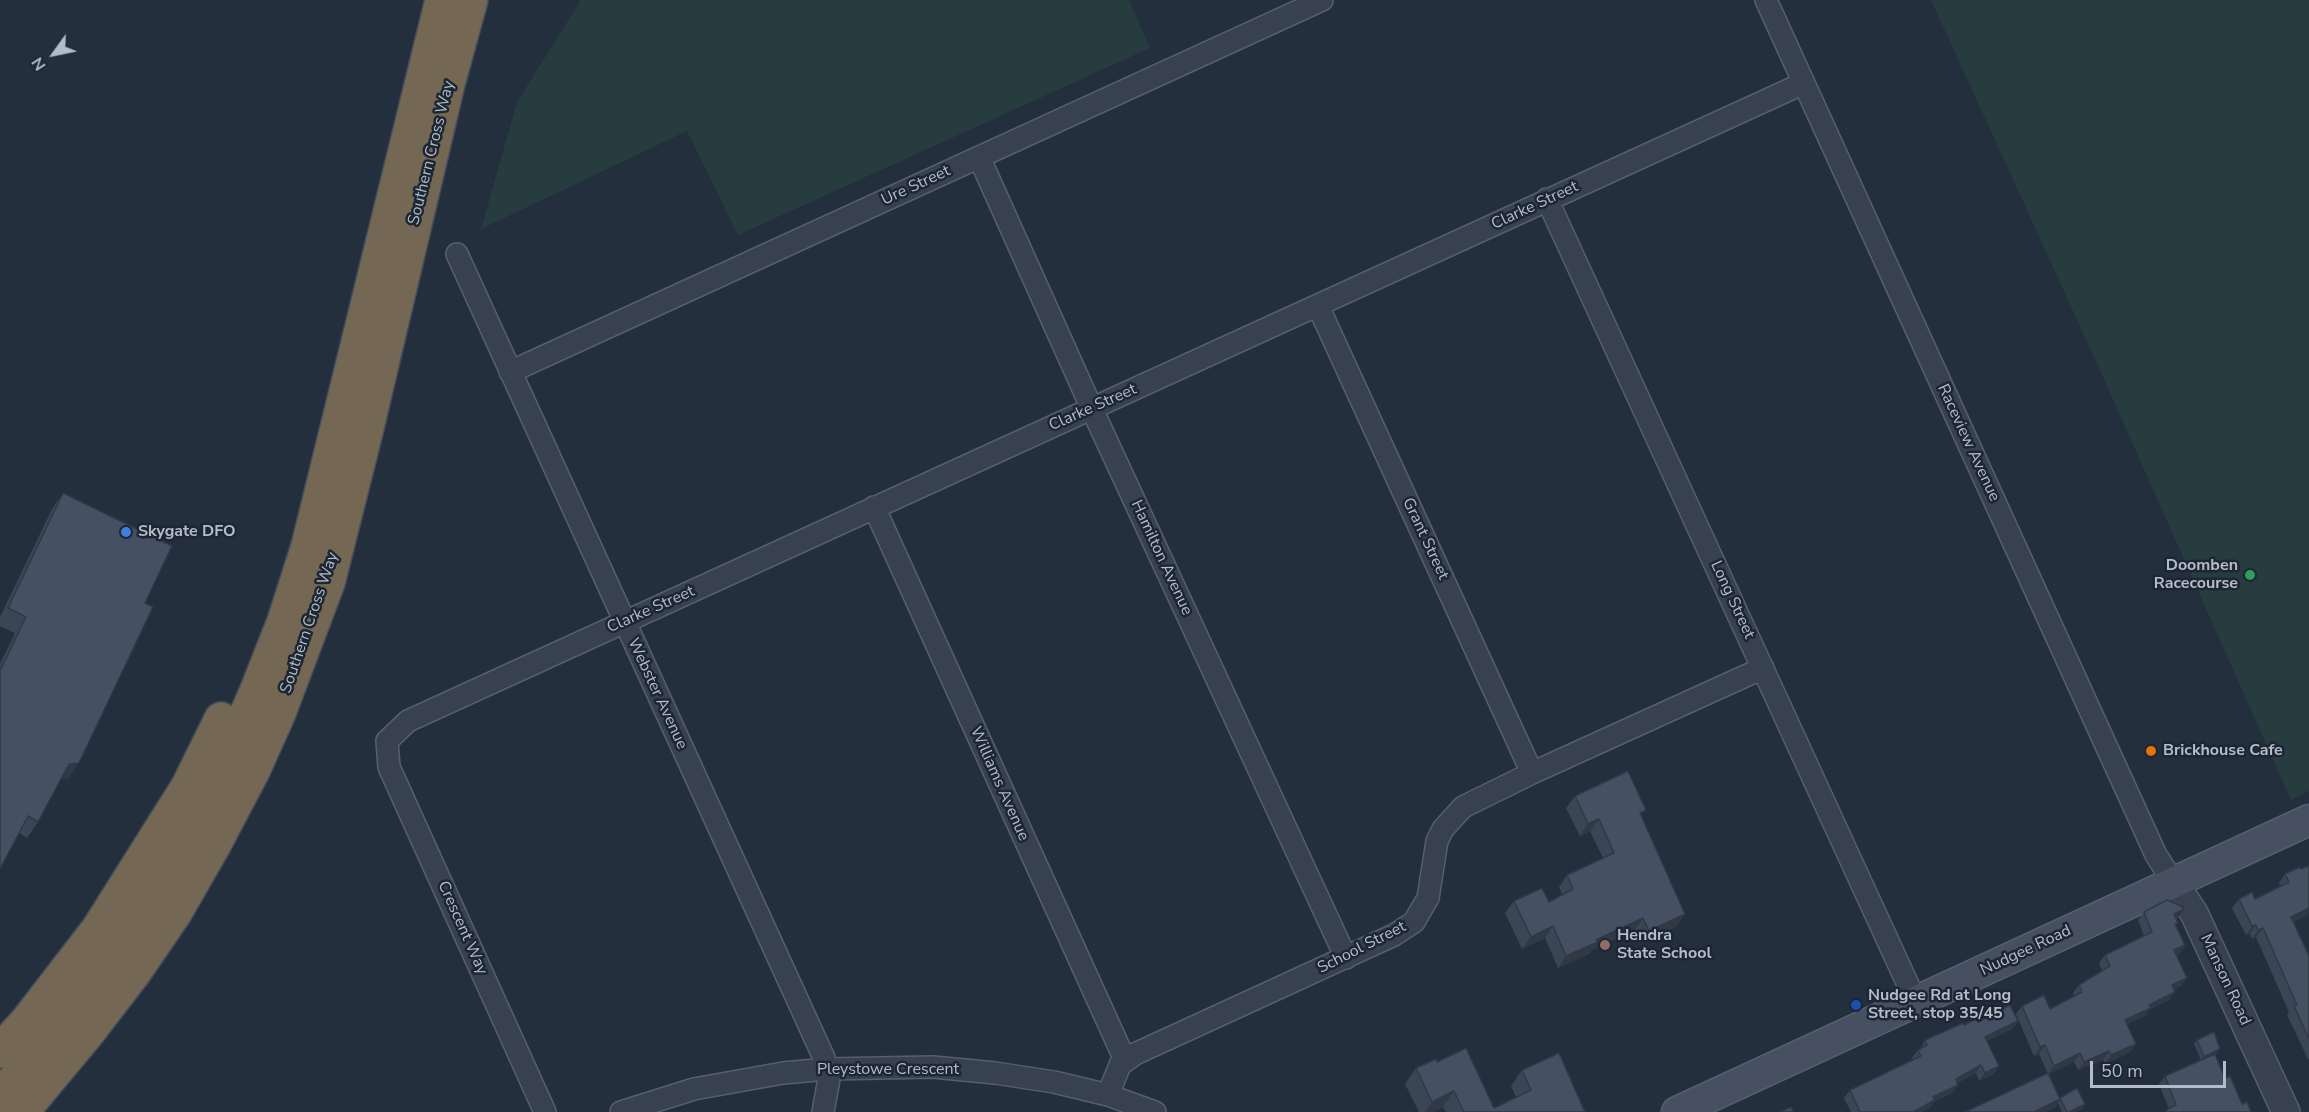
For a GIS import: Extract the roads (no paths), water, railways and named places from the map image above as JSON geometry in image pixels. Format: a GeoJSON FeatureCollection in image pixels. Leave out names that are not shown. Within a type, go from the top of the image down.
{"type":"FeatureCollection","features":[{"type":"Feature","properties":{"kind":"highway","name":"Southern Cross Way"},"geometry":{"type":"LineString","coordinates":[[0,1096],[39,1053],[85,996],[155,891],[216,782],[256,692],[284,621],[317,512],[442,0]]}},
{"type":"Feature","properties":{"kind":"highway","name":"Southern Cross Way"},"geometry":{"type":"LineString","coordinates":[[22,1112],[134,973],[175,913],[254,769],[279,713],[328,583],[448,84],[471,0]]}},
{"type":"Feature","properties":{"kind":"highway"},"geometry":{"type":"LineString","coordinates":[[0,1051],[98,930],[162,830],[208,748],[244,671],[293,543],[317,512]]}},
{"type":"Feature","properties":{"kind":"main road","name":"Nudgee Road"},"geometry":{"type":"LineString","coordinates":[[1677,1112],[2309,820]]}},
{"type":"Feature","properties":{"kind":"street","name":"Ure Street"},"geometry":{"type":"LineString","coordinates":[[510,372],[1322,0]]}},
{"type":"Feature","properties":{"kind":"street","name":"Raceview Avenue"},"geometry":{"type":"LineString","coordinates":[[1766,0],[2156,855],[2174,883]]}},
{"type":"Feature","properties":{"kind":"street","name":"Clarke Street"},"geometry":{"type":"LineString","coordinates":[[387,741],[408,721],[1804,83]]}},
{"type":"Feature","properties":{"kind":"street","name":"Hamilton Avenue"},"geometry":{"type":"LineString","coordinates":[[979,157],[1346,958]]}},
{"type":"Feature","properties":{"kind":"street","name":"Long Street"},"geometry":{"type":"LineString","coordinates":[[1547,200],[1916,1002]]}},
{"type":"Feature","properties":{"kind":"street","name":"Webster Avenue"},"geometry":{"type":"LineString","coordinates":[[457,254],[819,1047],[827,1069]]}},
{"type":"Feature","properties":{"kind":"street","name":"Grant Street"},"geometry":{"type":"LineString","coordinates":[[1318,306],[1532,773]]}},
{"type":"Feature","properties":{"kind":"street","name":"Williams Avenue"},"geometry":{"type":"LineString","coordinates":[[874,507],[1125,1060]]}},
{"type":"Feature","properties":{"kind":"street","name":"School Street"},"geometry":{"type":"LineString","coordinates":[[1125,1060],[1405,929],[1421,913],[1430,891],[1437,842],[1443,829],[1452,817],[1470,803],[1763,668]]}},
{"type":"Feature","properties":{"kind":"street","name":"Crescent Way"},"geometry":{"type":"LineString","coordinates":[[387,741],[388,767],[545,1112]]}},
{"type":"Feature","properties":{"kind":"street","name":"Manson Road"},"geometry":{"type":"LineString","coordinates":[[2174,883],[2194,913],[2286,1112]]}},
{"type":"Feature","properties":{"kind":"street"},"geometry":{"type":"LineString","coordinates":[[1108,1095],[1114,1075],[1125,1060]]}},
{"type":"Feature","properties":{"kind":"street","name":"Pleystowe Crescent"},"geometry":{"type":"LineString","coordinates":[[621,1112],[666,1096],[732,1081],[827,1069],[933,1067],[1054,1082],[1108,1095],[1155,1112]]}},
{"type":"Feature","properties":{"kind":"street"},"geometry":{"type":"LineString","coordinates":[[823,1112],[828,1090],[827,1069]]}},
{"type":"Feature","properties":{"kind":"place","name":"Skygate DFO"},"geometry":{"type":"Point","coordinates":[126,532]}},
{"type":"Feature","properties":{"kind":"place","name":"Doomben Racecourse"},"geometry":{"type":"Point","coordinates":[2250,575]}},
{"type":"Feature","properties":{"kind":"place","name":"Brickhouse Cafe"},"geometry":{"type":"Point","coordinates":[2151,751]}},
{"type":"Feature","properties":{"kind":"place","name":"Hendra State School"},"geometry":{"type":"Point","coordinates":[1605,945]}},
{"type":"Feature","properties":{"kind":"place","name":"Nudgee Rd at Long Street, stop 35/45"},"geometry":{"type":"Point","coordinates":[1856,1005]}}]}
